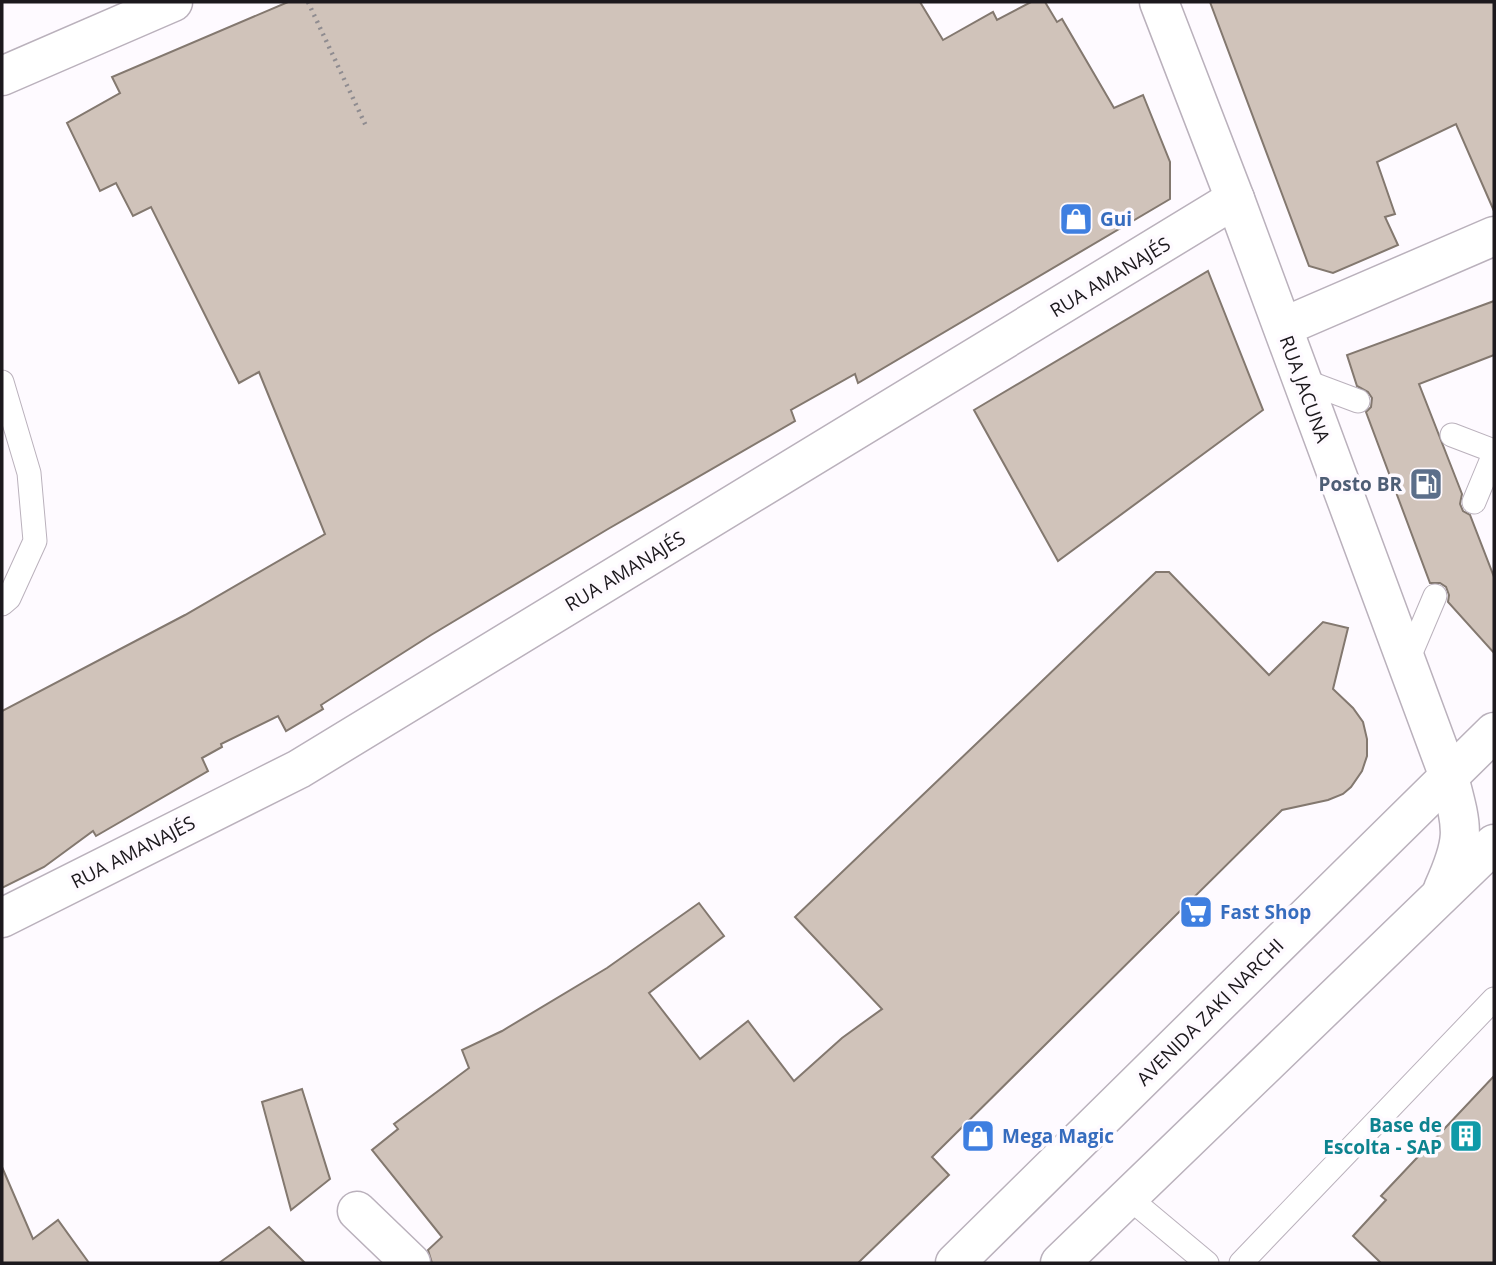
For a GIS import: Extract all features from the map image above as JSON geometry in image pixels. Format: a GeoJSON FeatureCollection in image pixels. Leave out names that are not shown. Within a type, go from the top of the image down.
{"type":"FeatureCollection","features":[{"type":"Feature","properties":{"kind":"main road"},"geometry":{"type":"LineString","coordinates":[[2,76],[173,2]]}},
{"type":"Feature","properties":{"kind":"main road","name":"RUA JACUNA"},"geometry":{"type":"LineString","coordinates":[[1159,2],[1283,327],[1449,777],[1461,821],[1461,837],[1457,858],[1440,897]]}},
{"type":"Feature","properties":{"kind":"main road","name":"RUA AMANAJÉS"},"geometry":{"type":"LineString","coordinates":[[2,918],[299,769],[1235,199]]}},
{"type":"Feature","properties":{"kind":"main road"},"geometry":{"type":"LineString","coordinates":[[1283,327],[1494,236]]}},
{"type":"Feature","properties":{"kind":"main road","name":"AVENIDA ZAKI NARCHI"},"geometry":{"type":"LineString","coordinates":[[955,1263],[1494,732]]}},
{"type":"Feature","properties":{"kind":"main road"},"geometry":{"type":"LineString","coordinates":[[1060,1263],[1494,844]]}},
{"type":"Feature","properties":{"kind":"main road"},"geometry":{"type":"LineString","coordinates":[[358,1211],[411,1263]]}},
{"type":"Feature","properties":{"kind":"lane"},"geometry":{"type":"LineString","coordinates":[[1302,380],[1358,401]]}},
{"type":"Feature","properties":{"kind":"lane"},"geometry":{"type":"LineString","coordinates":[[2,382],[29,473],[35,541],[9,598],[2,604]]}},
{"type":"Feature","properties":{"kind":"lane"},"geometry":{"type":"LineString","coordinates":[[1452,435],[1494,452],[1474,502]]}},
{"type":"Feature","properties":{"kind":"lane"},"geometry":{"type":"LineString","coordinates":[[1407,662],[1435,596]]}},
{"type":"Feature","properties":{"kind":"lane"},"geometry":{"type":"LineString","coordinates":[[1241,1263],[1494,999]]}},
{"type":"Feature","properties":{"kind":"lane"},"geometry":{"type":"LineString","coordinates":[[1128,1196],[1207,1263]]}},
{"type":"Feature","properties":{"kind":"path"},"geometry":{"type":"LineString","coordinates":[[308,2],[366,126]]}},
{"type":"Feature","properties":{"kind":"building"},"geometry":{"type":"Polygon","coordinates":[[[288,2],[920,2],[943,40],[993,12],[997,20],[1031,2],[1045,2],[1057,22],[1062,19],[1114,108],[1143,95],[1170,162],[1170,199],[858,383],[855,374],[791,410],[795,421],[431,635],[321,705],[323,709],[286,731],[278,716],[221,744],[222,747],[202,758],[208,771],[96,836],[93,831],[44,867],[2,888],[2,711],[185,615],[325,534],[259,372],[239,383],[151,207],[133,216],[116,183],[100,191],[67,123],[120,93],[112,77],[288,2]]]}},
{"type":"Feature","properties":{"kind":"building"},"geometry":{"type":"Polygon","coordinates":[[[1210,2],[1494,2],[1494,211],[1456,124],[1377,162],[1395,214],[1385,217],[1398,245],[1333,273],[1309,266],[1210,2]]]}},
{"type":"Feature","properties":{"kind":"building"},"geometry":{"type":"Polygon","coordinates":[[[1208,271],[1263,410],[1058,561],[974,410],[1208,271]]]}},
{"type":"Feature","properties":{"kind":"building","name":"Posto BR"},"geometry":{"type":"Polygon","coordinates":[[[1494,301],[1494,355],[1419,384],[1462,494],[1460,504],[1463,511],[1470,515],[1494,577],[1494,653],[1448,602],[1446,587],[1440,583],[1430,583],[1366,412],[1371,407],[1372,398],[1368,392],[1357,386],[1347,355],[1494,301]]]}},
{"type":"Feature","properties":{"kind":"building"},"geometry":{"type":"Polygon","coordinates":[[[1156,572],[1169,572],[1269,675],[1323,622],[1348,628],[1333,689],[1363,722],[1367,756],[1362,771],[1343,794],[1282,810],[932,1157],[949,1175],[858,1263],[432,1263],[428,1250],[442,1237],[372,1150],[398,1129],[394,1124],[469,1068],[462,1050],[502,1031],[607,968],[699,903],[724,936],[649,993],[700,1059],[748,1021],[794,1081],[842,1038],[882,1009],[795,917],[1156,572]]]}},
{"type":"Feature","properties":{"kind":"building","name":"Base de Escolta - SAP"},"geometry":{"type":"Polygon","coordinates":[[[1494,1076],[1494,1263],[1381,1263],[1353,1236],[1386,1200],[1381,1196],[1494,1076]]]}},
{"type":"Feature","properties":{"kind":"building"},"geometry":{"type":"Polygon","coordinates":[[[302,1089],[330,1179],[291,1210],[262,1102],[302,1089]]]}},
{"type":"Feature","properties":{"kind":"building"},"geometry":{"type":"Polygon","coordinates":[[[2,1167],[33,1239],[58,1220],[89,1263],[2,1263],[2,1167]]]}},
{"type":"Feature","properties":{"kind":"building"},"geometry":{"type":"Polygon","coordinates":[[[269,1227],[305,1263],[219,1263],[269,1227]]]}},
{"type":"Feature","properties":{"kind":"place","name":"Gui"},"geometry":{"type":"Point","coordinates":[1076,219]}},
{"type":"Feature","properties":{"kind":"place","name":"Posto BR"},"geometry":{"type":"Point","coordinates":[1426,484]}},
{"type":"Feature","properties":{"kind":"place","name":"Fast Shop"},"geometry":{"type":"Point","coordinates":[1196,912]}},
{"type":"Feature","properties":{"kind":"place","name":"Mega Magic"},"geometry":{"type":"Point","coordinates":[978,1136]}},
{"type":"Feature","properties":{"kind":"place","name":"Base de Escolta - SAP"},"geometry":{"type":"Point","coordinates":[1466,1136]}}]}
